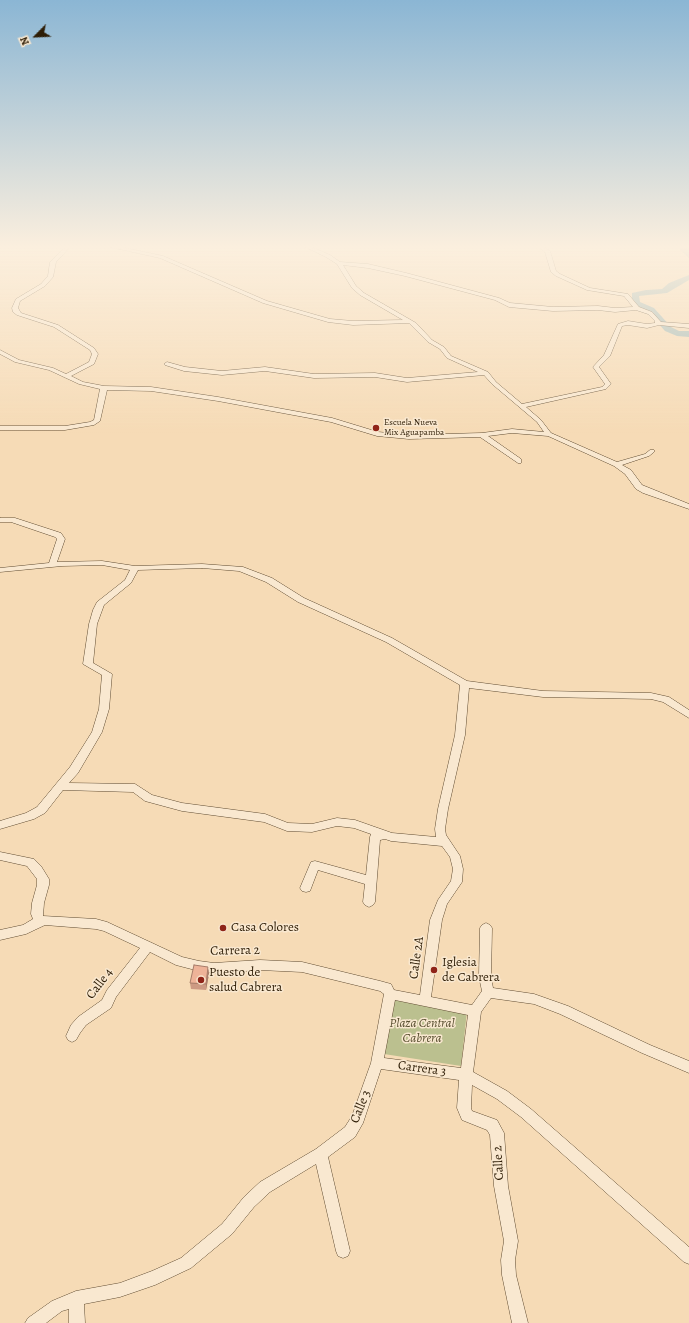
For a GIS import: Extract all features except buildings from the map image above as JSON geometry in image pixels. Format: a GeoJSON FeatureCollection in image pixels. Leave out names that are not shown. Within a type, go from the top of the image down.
{"type":"FeatureCollection","features":[{"type":"Feature","properties":{"kind":"street"},"geometry":{"type":"LineString","coordinates":[[15,309],[16,312],[19,314],[56,326],[92,349],[95,354],[92,362],[68,375]]}},
{"type":"Feature","properties":{"kind":"street"},"geometry":{"type":"LineString","coordinates":[[288,309],[330,321],[353,323],[408,322]]}},
{"type":"Feature","properties":{"kind":"street"},"geometry":{"type":"LineString","coordinates":[[386,309],[418,328],[424,336],[442,348],[455,361],[486,373],[494,383],[539,421],[549,434]]}},
{"type":"Feature","properties":{"kind":"street"},"geometry":{"type":"LineString","coordinates":[[550,309],[565,309]]}},
{"type":"Feature","properties":{"kind":"street"},"geometry":{"type":"LineString","coordinates":[[604,309],[615,310],[629,309]]}},
{"type":"Feature","properties":{"kind":"street"},"geometry":{"type":"LineString","coordinates":[[639,309],[650,313],[660,324]]}},
{"type":"Feature","properties":{"kind":"street"},"geometry":{"type":"LineString","coordinates":[[521,406],[604,388],[608,384],[596,367],[607,356],[620,324],[628,323],[647,326],[669,324],[689,326]]}},
{"type":"Feature","properties":{"kind":"street"},"geometry":{"type":"LineString","coordinates":[[0,352],[17,361],[51,369],[68,375],[81,383],[104,388],[151,389],[218,399],[244,405],[316,416],[377,434],[409,437],[482,435],[512,431],[549,434],[617,464],[628,472],[639,486],[646,491],[689,507]]}},
{"type":"Feature","properties":{"kind":"street"},"geometry":{"type":"LineString","coordinates":[[167,364],[184,369],[222,373],[265,369],[307,376],[375,374],[407,380],[486,373]]}},
{"type":"Feature","properties":{"kind":"street"},"geometry":{"type":"LineString","coordinates":[[0,428],[65,428],[92,424],[97,421],[99,415],[100,397],[104,388]]}},
{"type":"Feature","properties":{"kind":"street"},"geometry":{"type":"LineString","coordinates":[[482,435],[518,461]]}},
{"type":"Feature","properties":{"kind":"street"},"geometry":{"type":"LineString","coordinates":[[617,464],[647,455],[652,451]]}},
{"type":"Feature","properties":{"kind":"street"},"geometry":{"type":"LineString","coordinates":[[0,520],[12,520],[58,535],[61,539],[52,565]]}},
{"type":"Feature","properties":{"kind":"street"},"geometry":{"type":"LineString","coordinates":[[0,570],[52,565],[102,563],[135,568],[224,566],[240,569],[258,575],[301,600],[389,640],[424,658],[465,684],[543,694],[651,696],[666,699],[689,714]]}},
{"type":"Feature","properties":{"kind":"street"},"geometry":{"type":"LineString","coordinates":[[0,825],[36,813],[62,786],[74,770],[97,732],[104,709],[107,674],[88,664],[97,610],[108,597],[128,581],[135,568]]}},
{"type":"Feature","properties":{"kind":"street","name":"Calle 2A"},"geometry":{"type":"LineString","coordinates":[[425,1000],[436,920],[442,903],[456,882],[458,868],[455,856],[441,836],[440,829],[442,809],[460,735],[465,684]]}},
{"type":"Feature","properties":{"kind":"street"},"geometry":{"type":"LineString","coordinates":[[62,786],[135,788],[149,798],[182,807],[265,818],[287,827],[312,828],[338,822],[355,824],[391,837],[446,842]]}},
{"type":"Feature","properties":{"kind":"street"},"geometry":{"type":"LineString","coordinates":[[369,902],[375,837],[385,835]]}},
{"type":"Feature","properties":{"kind":"street"},"geometry":{"type":"LineString","coordinates":[[0,856],[30,862],[37,868],[43,879],[37,914],[40,921]]}},
{"type":"Feature","properties":{"kind":"street"},"geometry":{"type":"LineString","coordinates":[[306,888],[314,865],[371,882]]}},
{"type":"Feature","properties":{"kind":"street","name":"Carrera 2"},"geometry":{"type":"LineString","coordinates":[[0,935],[26,929],[40,921],[96,924],[180,961],[199,966],[214,968],[260,965],[302,967],[387,988],[390,994],[475,1011]]}},
{"type":"Feature","properties":{"kind":"street"},"geometry":{"type":"LineString","coordinates":[[486,928],[486,977],[488,992],[534,999],[564,1010],[646,1050],[689,1067]]}},
{"type":"Feature","properties":{"kind":"street","name":"Calle 4"},"geometry":{"type":"LineString","coordinates":[[72,1036],[75,1029],[82,1021],[107,1004],[111,994],[148,946]]}},
{"type":"Feature","properties":{"kind":"street","name":"Calle 2"},"geometry":{"type":"LineString","coordinates":[[488,992],[475,1011],[466,1075],[464,1108],[467,1116],[492,1125],[497,1133],[500,1186],[510,1241],[508,1260],[509,1275],[520,1323]]}},
{"type":"Feature","properties":{"kind":"street","name":"Calle 3"},"geometry":{"type":"LineString","coordinates":[[33,1323],[57,1306],[76,1298],[120,1290],[155,1278],[186,1263],[227,1230],[249,1202],[274,1180],[321,1154],[350,1132],[358,1119],[377,1063],[390,994]]}},
{"type":"Feature","properties":{"kind":"street","name":"Carrera 3"},"geometry":{"type":"LineString","coordinates":[[377,1063],[466,1075]]}},
{"type":"Feature","properties":{"kind":"street"},"geometry":{"type":"LineString","coordinates":[[466,1075],[502,1095],[526,1113],[689,1257]]}},
{"type":"Feature","properties":{"kind":"street"},"geometry":{"type":"LineString","coordinates":[[321,1154],[343,1251]]}},
{"type":"Feature","properties":{"kind":"street"},"geometry":{"type":"LineString","coordinates":[[76,1298],[77,1323]]}},
{"type":"Feature","properties":{"kind":"green space","name":"Plaza Central Cabrera"},"geometry":{"type":"Polygon","coordinates":[[[394,998],[467,1011],[461,1066],[384,1054],[394,998]]]}},
{"type":"Feature","properties":{"kind":"waterway"},"geometry":{"type":"LineString","coordinates":[[648,309],[668,329],[677,333],[689,334]]}},
{"type":"Feature","properties":{"kind":"place","name":"Escuela Nueva Mix Aguapamba"},"geometry":{"type":"Point","coordinates":[376,428]}},
{"type":"Feature","properties":{"kind":"place","name":"Casa Colores"},"geometry":{"type":"Point","coordinates":[223,928]}},
{"type":"Feature","properties":{"kind":"place","name":"Iglesia de Cabrera"},"geometry":{"type":"Point","coordinates":[434,970]}},
{"type":"Feature","properties":{"kind":"place","name":"Puesto de salud Cabrera"},"geometry":{"type":"Point","coordinates":[201,980]}}]}
